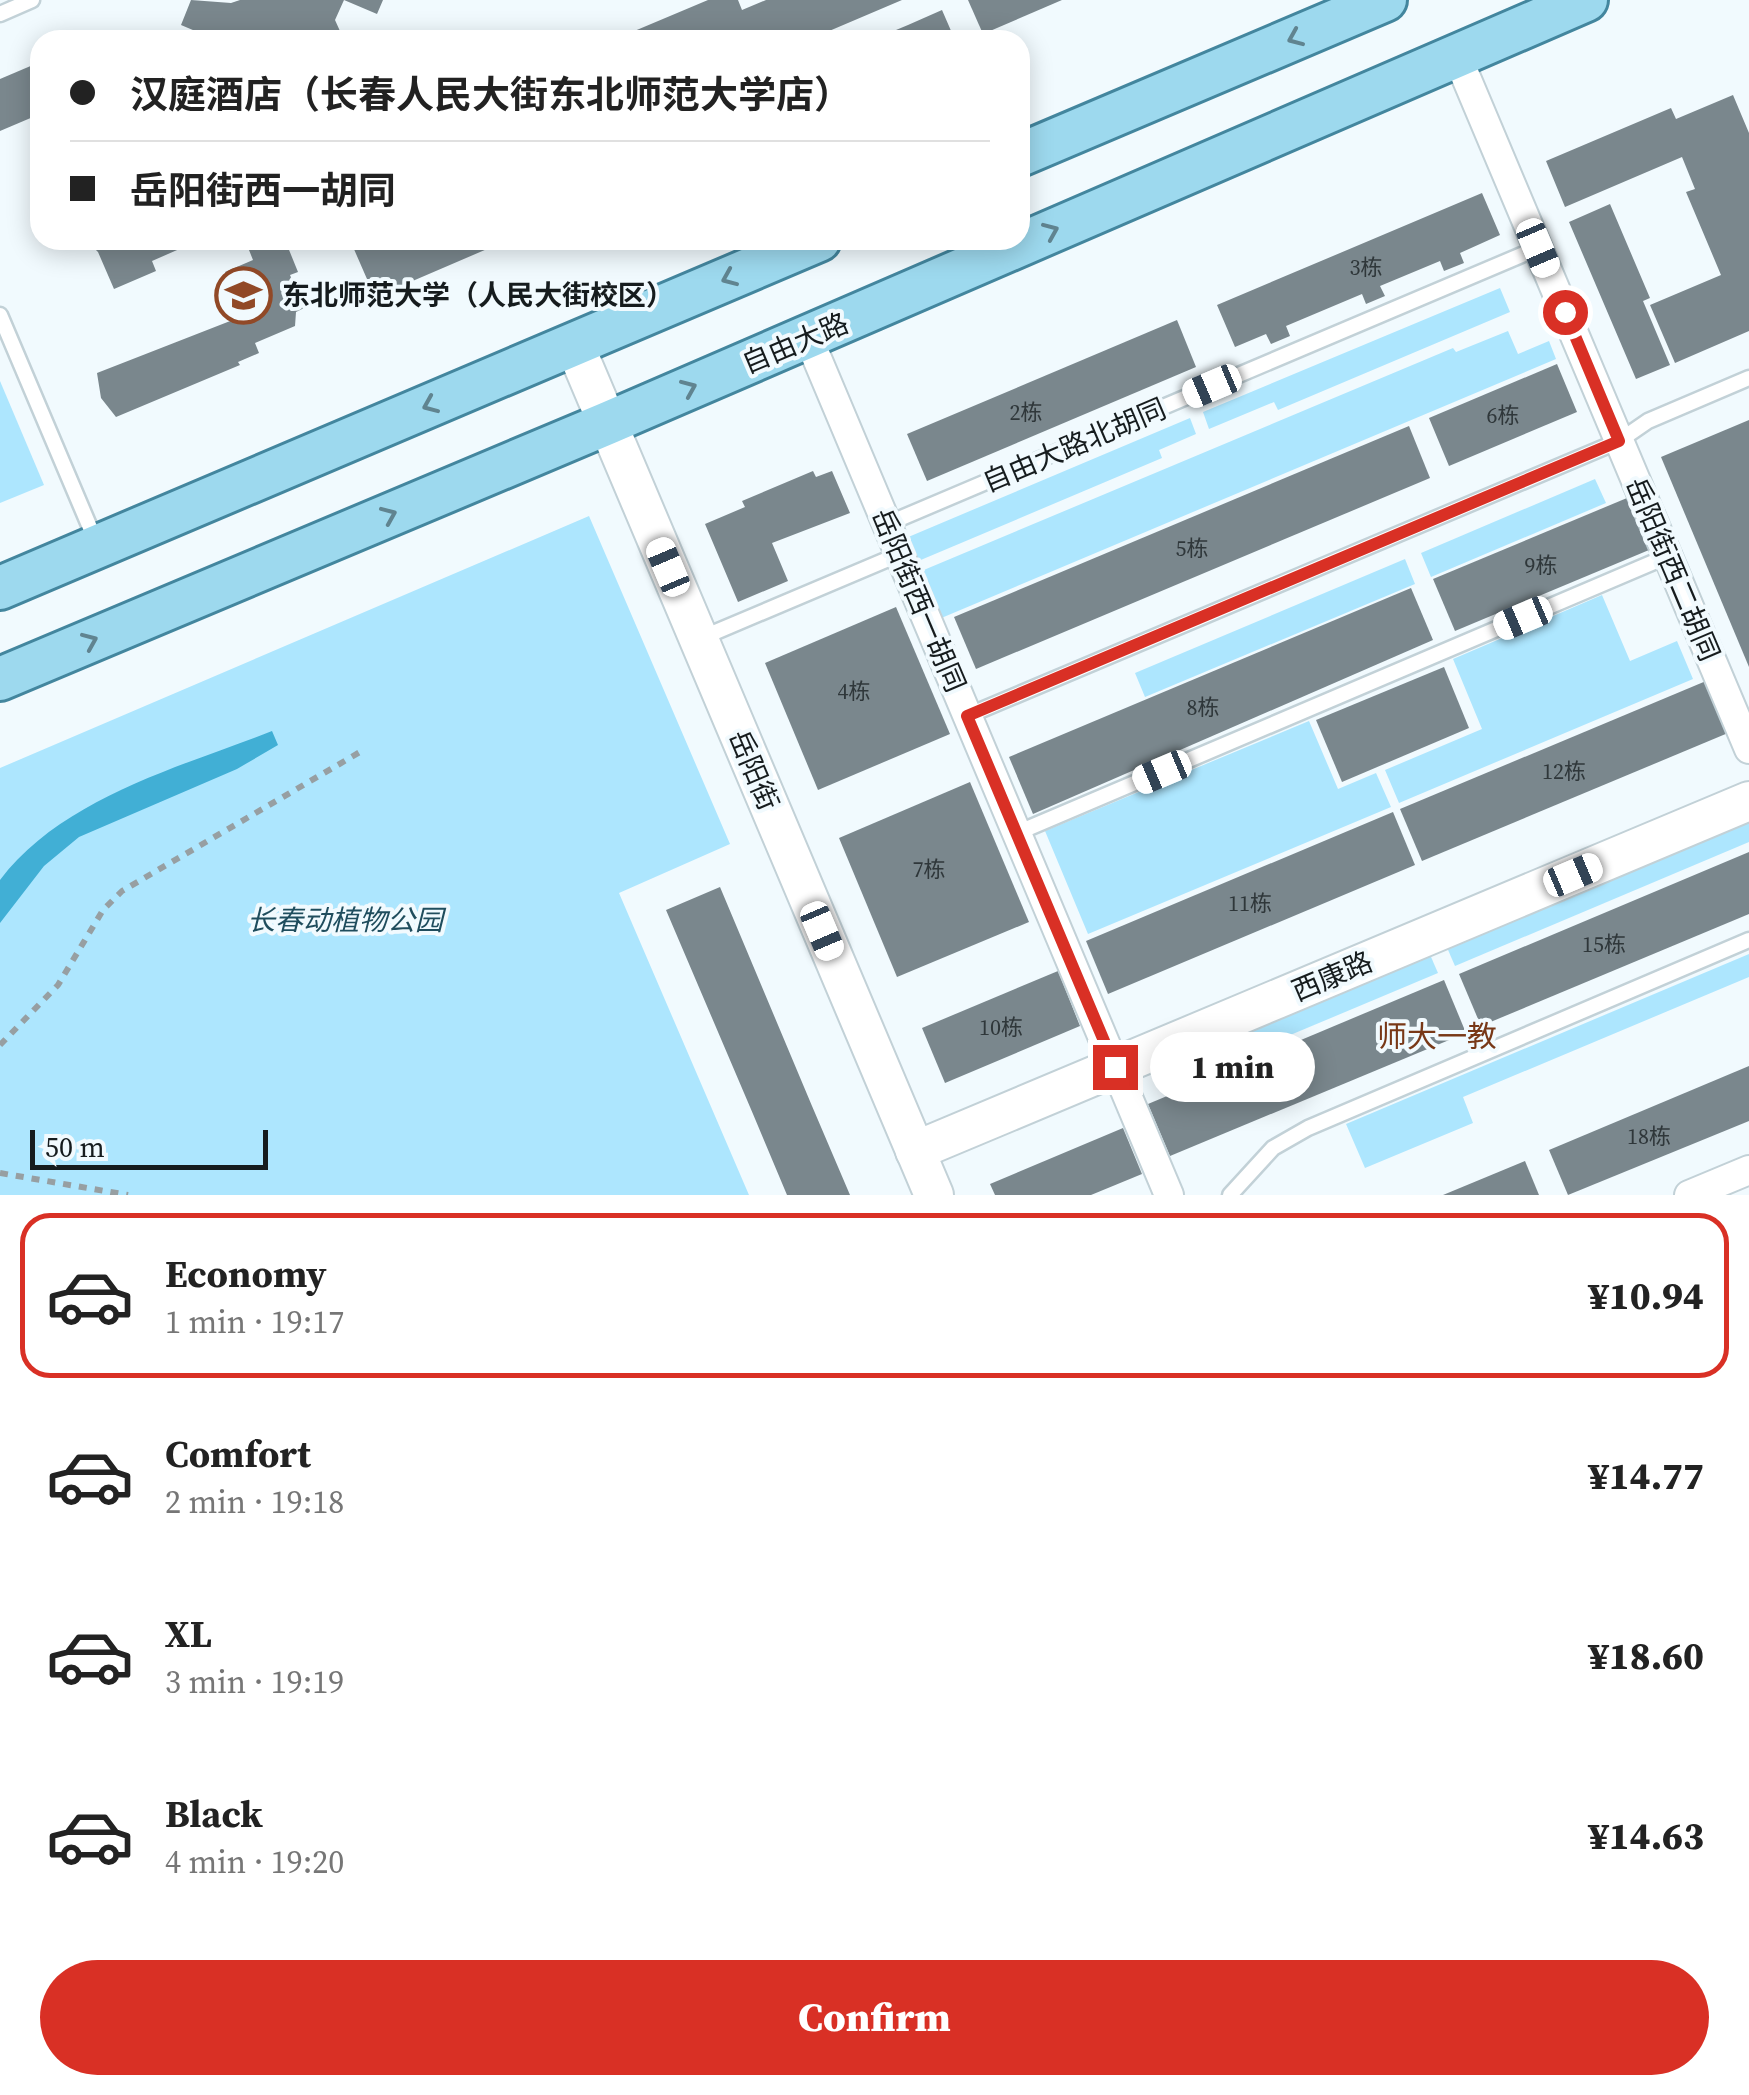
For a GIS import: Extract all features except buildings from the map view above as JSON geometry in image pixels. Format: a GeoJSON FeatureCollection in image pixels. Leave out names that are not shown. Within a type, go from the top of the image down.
{"type":"FeatureCollection","features":[{"type":"Feature","properties":{"kind":"main road"},"geometry":{"type":"LineString","coordinates":[[1030,151],[1385,0]]}},
{"type":"Feature","properties":{"kind":"main road","name":"自由大路"},"geometry":{"type":"LineString","coordinates":[[1030,240],[1586,0]]}},
{"type":"Feature","properties":{"kind":"main road"},"geometry":{"type":"LineString","coordinates":[[0,588],[795,250]]}},
{"type":"Feature","properties":{"kind":"main road","name":"自由大路"},"geometry":{"type":"LineString","coordinates":[[0,679],[608,424],[1007,250]]}},
{"type":"Feature","properties":{"kind":"street","name":"岳阳街西二胡同"},"geometry":{"type":"LineString","coordinates":[[1457,56],[1749,750]]}},
{"type":"Feature","properties":{"kind":"street","name":"岳阳街西一胡同"},"geometry":{"type":"LineString","coordinates":[[808,336],[1169,1195]]}},
{"type":"Feature","properties":{"kind":"street","name":"岳阳街"},"geometry":{"type":"LineString","coordinates":[[574,344],[934,1195]]}},
{"type":"Feature","properties":{"kind":"street","name":"西康路"},"geometry":{"type":"LineString","coordinates":[[916,1151],[1749,801]]}},
{"type":"Feature","properties":{"kind":"street"},"geometry":{"type":"LineString","coordinates":[[1689,1195],[1749,1170]]}},
{"type":"Feature","properties":{"kind":"lane"},"geometry":{"type":"LineString","coordinates":[[0,14],[32,0]]}},
{"type":"Feature","properties":{"kind":"lane","name":"自由大路北胡同"},"geometry":{"type":"LineString","coordinates":[[887,524],[1538,248]]}},
{"type":"Feature","properties":{"kind":"lane"},"geometry":{"type":"LineString","coordinates":[[0,314],[98,547]]}},
{"type":"Feature","properties":{"kind":"lane"},"geometry":{"type":"LineString","coordinates":[[967,716],[1619,441],[1648,420],[1749,378]]}},
{"type":"Feature","properties":{"kind":"lane"},"geometry":{"type":"LineString","coordinates":[[699,639],[900,554]]}},
{"type":"Feature","properties":{"kind":"lane"},"geometry":{"type":"LineString","coordinates":[[1017,833],[1668,556]]}},
{"type":"Feature","properties":{"kind":"lane"},"geometry":{"type":"LineString","coordinates":[[1230,1195],[1273,1148],[1308,1128],[1749,940]]}},
{"type":"Feature","properties":{"kind":"path"},"geometry":{"type":"LineString","coordinates":[[0,1045],[58,984],[103,910],[122,891],[360,752]]}},
{"type":"Feature","properties":{"kind":"path"},"geometry":{"type":"LineString","coordinates":[[0,1173],[128,1195]]}},
{"type":"Feature","properties":{"kind":"green space"},"geometry":{"type":"Polygon","coordinates":[[[1500,288],[1510,312],[1278,410],[1274,402],[1209,429],[1203,412],[1500,288]]]}},
{"type":"Feature","properties":{"kind":"green space"},"geometry":{"type":"Polygon","coordinates":[[[1508,331],[1518,354],[1549,341],[1556,359],[939,619],[919,572],[1453,348],[1456,352],[1508,331]]]}},
{"type":"Feature","properties":{"kind":"green space"},"geometry":{"type":"Polygon","coordinates":[[[0,381],[44,485],[0,503],[0,381]]]}},
{"type":"Feature","properties":{"kind":"green space"},"geometry":{"type":"Polygon","coordinates":[[[1190,418],[1196,434],[1159,450],[1162,458],[916,562],[906,538],[1190,418]]]}},
{"type":"Feature","properties":{"kind":"green space"},"geometry":{"type":"Polygon","coordinates":[[[1595,479],[1606,503],[1431,577],[1421,553],[1595,479]]]}},
{"type":"Feature","properties":{"kind":"green space","name":"长春动植物公园"},"geometry":{"type":"Polygon","coordinates":[[[589,516],[730,844],[619,893],[749,1195],[0,1195],[0,768],[589,516]]]}},
{"type":"Feature","properties":{"kind":"green space"},"geometry":{"type":"Polygon","coordinates":[[[1405,559],[1415,584],[1145,697],[1135,673],[1405,559]]]}},
{"type":"Feature","properties":{"kind":"green space"},"geometry":{"type":"Polygon","coordinates":[[[1602,595],[1630,661],[1677,641],[1693,679],[1399,803],[1385,770],[1482,729],[1453,659],[1602,595]]]}},
{"type":"Feature","properties":{"kind":"green space"},"geometry":{"type":"Polygon","coordinates":[[[1309,721],[1338,789],[1376,773],[1391,807],[1088,934],[1045,831],[1309,721]]]}},
{"type":"Feature","properties":{"kind":"green space"},"geometry":{"type":"Polygon","coordinates":[[[1749,816],[1749,842],[1455,966],[1445,943],[1749,816]]]}},
{"type":"Feature","properties":{"kind":"green space"},"geometry":{"type":"Polygon","coordinates":[[[1428,950],[1438,973],[1169,1086],[1160,1063],[1428,950]]]}},
{"type":"Feature","properties":{"kind":"green space"},"geometry":{"type":"Polygon","coordinates":[[[1749,954],[1749,977],[1463,1097],[1473,1123],[1365,1168],[1346,1124],[1749,954]]]}},
{"type":"Feature","properties":{"kind":"shaded area"},"geometry":{"type":"Polygon","coordinates":[[[272,731],[278,745],[237,769],[79,837],[44,866],[0,923],[0,880],[56,827],[125,788],[272,731]]]}},
{"type":"Feature","properties":{"kind":"place","name":"东北师范大学（人民大街校区）"},"geometry":{"type":"Point","coordinates":[243,295]}},
{"type":"Feature","properties":{"kind":"district","name":"师大一教"},"geometry":{"type":"Point","coordinates":[1437,1036]}},
{"type":"Feature","properties":{"kind":"route"},"geometry":{"type":"LineString","coordinates":[[1115,1067],[967,716],[1619,441],[1565,312]]}}]}
